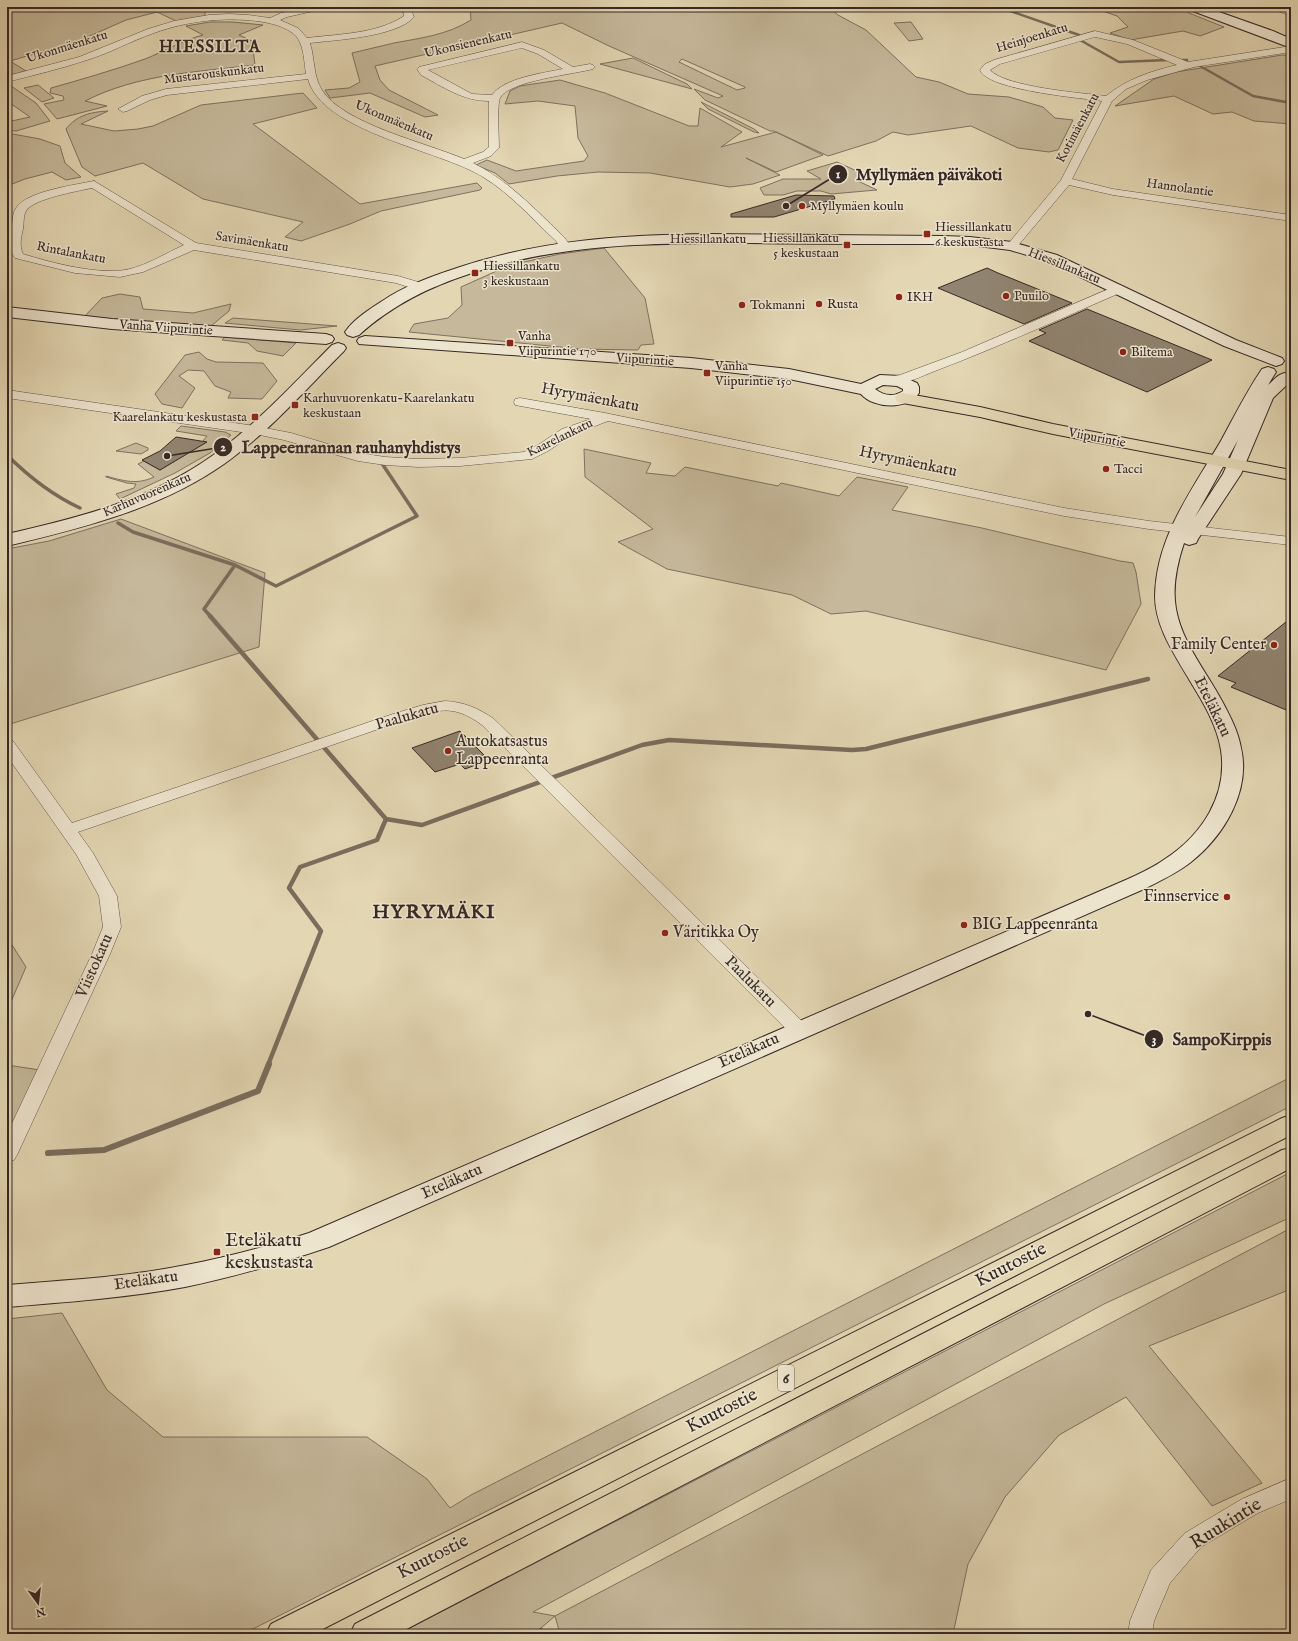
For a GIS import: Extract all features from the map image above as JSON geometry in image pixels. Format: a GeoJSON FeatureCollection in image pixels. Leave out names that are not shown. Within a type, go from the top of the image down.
{"type":"FeatureCollection","features":[{"type":"Feature","properties":{"kind":"main road"},"geometry":{"type":"LineString","coordinates":[[1194,7],[1269,34],[1291,44]]}},
{"type":"Feature","properties":{"kind":"main road","name":"Hiessillankatu"},"geometry":{"type":"LineString","coordinates":[[359,336],[381,308],[421,286],[489,261],[564,245],[635,239],[761,238],[943,240],[970,241],[1012,246],[1052,258],[1283,369]]}},
{"type":"Feature","properties":{"kind":"main road","name":"Vanha Viipurintie"},"geometry":{"type":"LineString","coordinates":[[7,312],[112,324],[332,343]]}},
{"type":"Feature","properties":{"kind":"main road","name":"Viipurintie"},"geometry":{"type":"LineString","coordinates":[[332,343],[340,332],[359,336],[691,363],[805,377],[880,383]]}},
{"type":"Feature","properties":{"kind":"main road","name":"Karhuvuorenkatu"},"geometry":{"type":"LineString","coordinates":[[7,540],[87,520],[164,490],[193,476],[218,460],[255,430],[332,343]]}},
{"type":"Feature","properties":{"kind":"main road","name":"Eteläkatu"},"geometry":{"type":"LineString","coordinates":[[7,1296],[157,1281],[210,1272],[269,1257],[319,1240],[1136,884],[1178,861],[1207,835],[1225,805],[1233,783],[1233,758],[1226,728],[1209,695],[1171,631],[1164,598],[1165,578],[1186,530],[1232,474],[1228,459],[1283,369]]}},
{"type":"Feature","properties":{"kind":"main road"},"geometry":{"type":"LineString","coordinates":[[880,383],[907,384],[909,392],[884,399],[873,396],[880,383]]}},
{"type":"Feature","properties":{"kind":"main road","name":"Viipurintie"},"geometry":{"type":"LineString","coordinates":[[909,392],[1228,459],[1291,475]]}},
{"type":"Feature","properties":{"kind":"main road","name":"Viipurintie"},"geometry":{"type":"LineString","coordinates":[[1228,459],[1291,466]]}},
{"type":"Feature","properties":{"kind":"main road","name":"Kuutostie"},"geometry":{"type":"LineString","coordinates":[[282,1634],[1291,1124]]}},
{"type":"Feature","properties":{"kind":"main road","name":"Kuutostie"},"geometry":{"type":"LineString","coordinates":[[366,1634],[1291,1157]]}},
{"type":"Feature","properties":{"kind":"street"},"geometry":{"type":"LineString","coordinates":[[271,21],[284,15],[319,7]]}},
{"type":"Feature","properties":{"kind":"street"},"geometry":{"type":"LineString","coordinates":[[305,41],[396,25],[409,17],[408,12],[400,7]]}},
{"type":"Feature","properties":{"kind":"street"},"geometry":{"type":"LineString","coordinates":[[1275,7],[1291,13]]}},
{"type":"Feature","properties":{"kind":"street","name":"Ukonmäenkatu"},"geometry":{"type":"LineString","coordinates":[[7,78],[93,55],[159,28],[184,21],[227,17],[271,21],[294,29],[301,34],[305,41],[310,76],[316,90],[338,111],[369,127],[463,163],[485,174],[500,184],[560,239],[564,245]]}},
{"type":"Feature","properties":{"kind":"street","name":"Heinjoenkatu"},"geometry":{"type":"LineString","coordinates":[[1108,99],[1007,83],[990,77],[985,70],[988,66],[997,62],[1095,34],[1106,35],[1158,52],[1188,66]]}},
{"type":"Feature","properties":{"kind":"street","name":"Ukonsienenkatu"},"geometry":{"type":"LineString","coordinates":[[495,98],[476,98],[468,96],[424,72],[422,69],[522,45],[543,53],[572,71]]}},
{"type":"Feature","properties":{"kind":"street","name":"Kotimäenkatu"},"geometry":{"type":"LineString","coordinates":[[1012,246],[1066,180],[1108,99],[1114,92],[1140,78],[1188,66],[1291,49]]}},
{"type":"Feature","properties":{"kind":"street"},"geometry":{"type":"LineString","coordinates":[[463,163],[487,154],[494,148],[495,98],[502,90],[514,84],[590,67]]}},
{"type":"Feature","properties":{"kind":"street","name":"Mustarouskunkatu"},"geometry":{"type":"LineString","coordinates":[[123,109],[146,98],[166,92],[310,76]]}},
{"type":"Feature","properties":{"kind":"street","name":"Hannolantie"},"geometry":{"type":"LineString","coordinates":[[1066,180],[1113,192],[1291,218]]}},
{"type":"Feature","properties":{"kind":"street","name":"Savimäenkatu"},"geometry":{"type":"LineString","coordinates":[[94,184],[193,246],[398,280],[421,286]]}},
{"type":"Feature","properties":{"kind":"street","name":"Rintalankatu"},"geometry":{"type":"LineString","coordinates":[[94,184],[42,197],[26,204],[21,209],[14,249],[19,256],[32,261],[100,274],[120,275],[143,268],[193,246]]}},
{"type":"Feature","properties":{"kind":"street"},"geometry":{"type":"LineString","coordinates":[[909,392],[920,378],[966,355],[1118,289]]}},
{"type":"Feature","properties":{"kind":"street"},"geometry":{"type":"LineString","coordinates":[[880,383],[903,378],[966,355]]}},
{"type":"Feature","properties":{"kind":"street","name":"Kaarelankatu"},"geometry":{"type":"LineString","coordinates":[[7,394],[255,430],[286,436],[358,457],[385,461],[418,463],[460,462],[527,456],[543,448],[567,432],[605,417]]}},
{"type":"Feature","properties":{"kind":"street","name":"Hyrymäenkatu"},"geometry":{"type":"LineString","coordinates":[[520,402],[605,417],[1064,512],[1115,521],[1291,541]]}},
{"type":"Feature","properties":{"kind":"street","name":"Paalukatu"},"geometry":{"type":"LineString","coordinates":[[68,830],[399,717],[431,708],[448,706],[467,708],[488,722],[799,1030]]}},
{"type":"Feature","properties":{"kind":"street","name":"Viistokatu"},"geometry":{"type":"LineString","coordinates":[[7,744],[84,853],[108,896],[112,927],[102,954],[7,1156]]}},
{"type":"Feature","properties":{"kind":"street","name":"Ruukintie"},"geometry":{"type":"LineString","coordinates":[[1140,1634],[1142,1621],[1160,1577],[1193,1540],[1250,1506],[1291,1488]]}},
{"type":"Feature","properties":{"kind":"shaded area"},"geometry":{"type":"Polygon","coordinates":[[[7,7],[205,7],[205,16],[176,21],[157,12],[126,20],[76,42],[10,61],[26,71],[7,76],[7,7]]]}},
{"type":"Feature","properties":{"kind":"shaded area"},"geometry":{"type":"Polygon","coordinates":[[[470,7],[829,7],[838,15],[866,30],[916,77],[939,82],[968,94],[1009,97],[1043,107],[1055,118],[1073,120],[1058,150],[1049,152],[1018,148],[971,126],[908,135],[893,132],[876,141],[828,156],[774,131],[770,131],[705,100],[694,89],[718,98],[723,96],[609,46],[562,23],[375,66],[380,80],[389,90],[438,115],[425,117],[370,93],[330,98],[325,90],[349,88],[360,82],[352,53],[443,33],[471,20],[470,7]],[[682,59],[679,62],[737,90],[745,87],[682,59]]]}},
{"type":"Feature","properties":{"kind":"shaded area"},"geometry":{"type":"Polygon","coordinates":[[[1091,7],[1179,7],[1189,13],[1224,27],[1200,36],[1183,31],[1130,40],[1110,33],[1128,27],[1117,16],[1091,7]]]}},
{"type":"Feature","properties":{"kind":"shaded area"},"geometry":{"type":"Polygon","coordinates":[[[210,22],[233,22],[263,25],[239,35],[252,41],[255,65],[190,72],[126,85],[85,101],[107,106],[57,119],[44,104],[64,100],[63,96],[50,93],[51,88],[145,59],[203,35],[186,26],[210,22]]]}},
{"type":"Feature","properties":{"kind":"shaded area"},"geometry":{"type":"Polygon","coordinates":[[[911,22],[923,39],[909,41],[894,23],[911,22]]]}},
{"type":"Feature","properties":{"kind":"shaded area"},"geometry":{"type":"Polygon","coordinates":[[[1282,55],[1291,56],[1291,124],[1254,121],[1232,112],[1213,114],[1174,96],[1115,106],[1154,79],[1176,72],[1282,55]]]}},
{"type":"Feature","properties":{"kind":"shaded area"},"geometry":{"type":"Polygon","coordinates":[[[633,58],[687,84],[692,89],[600,64],[633,58]]]}},
{"type":"Feature","properties":{"kind":"shaded area"},"geometry":{"type":"Polygon","coordinates":[[[560,80],[605,93],[689,126],[698,126],[700,108],[742,132],[721,147],[776,132],[823,155],[776,172],[746,158],[780,175],[753,184],[730,187],[650,173],[598,172],[557,176],[509,184],[495,173],[476,165],[487,160],[516,171],[584,161],[588,156],[578,138],[575,106],[538,101],[505,104],[510,91],[520,86],[560,80]]]}},
{"type":"Feature","properties":{"kind":"shaded area"},"geometry":{"type":"Polygon","coordinates":[[[38,85],[54,98],[42,102],[24,88],[38,85]]]}},
{"type":"Feature","properties":{"kind":"shaded area"},"geometry":{"type":"Polygon","coordinates":[[[11,86],[36,103],[50,121],[16,131],[7,130],[7,122],[30,117],[7,101],[7,87],[11,86]]]}},
{"type":"Feature","properties":{"kind":"shaded area"},"geometry":{"type":"Polygon","coordinates":[[[303,93],[317,108],[253,124],[360,204],[477,183],[482,188],[480,190],[381,211],[350,224],[301,241],[285,237],[303,222],[203,199],[143,163],[95,176],[82,167],[66,129],[80,117],[96,112],[108,111],[81,124],[114,131],[138,129],[153,126],[201,105],[303,93]]]}},
{"type":"Feature","properties":{"kind":"shaded area"},"geometry":{"type":"Polygon","coordinates":[[[701,102],[759,133],[754,132],[708,109],[701,102]]]}},
{"type":"Feature","properties":{"kind":"shaded area"},"geometry":{"type":"Polygon","coordinates":[[[7,133],[40,139],[60,146],[65,163],[81,177],[66,180],[52,172],[25,179],[7,186],[7,133]]]}},
{"type":"Feature","properties":{"kind":"shaded area"},"geometry":{"type":"Polygon","coordinates":[[[837,162],[870,177],[858,181],[877,190],[831,194],[821,191],[797,191],[783,195],[764,195],[760,188],[783,179],[821,179],[807,171],[837,162]]]}},
{"type":"Feature","properties":{"kind":"shaded area"},"geometry":{"type":"Polygon","coordinates":[[[604,248],[645,298],[654,344],[641,345],[638,350],[580,349],[409,332],[414,324],[448,318],[462,305],[461,287],[510,265],[560,254],[604,248]]]}},
{"type":"Feature","properties":{"kind":"shaded area"},"geometry":{"type":"Polygon","coordinates":[[[120,294],[140,297],[143,309],[193,313],[231,304],[229,311],[211,326],[84,317],[102,298],[120,294]]]}},
{"type":"Feature","properties":{"kind":"shaded area"},"geometry":{"type":"Polygon","coordinates":[[[233,318],[337,326],[300,330],[225,323],[233,318]]]}},
{"type":"Feature","properties":{"kind":"shaded area"},"geometry":{"type":"Polygon","coordinates":[[[225,337],[296,343],[283,356],[257,351],[248,343],[222,340],[225,337]]]}},
{"type":"Feature","properties":{"kind":"shaded area"},"geometry":{"type":"Polygon","coordinates":[[[199,352],[207,359],[216,362],[263,363],[277,381],[262,399],[228,398],[231,392],[215,386],[204,371],[188,370],[179,376],[195,388],[182,408],[162,404],[155,394],[185,355],[199,352]]]}},
{"type":"Feature","properties":{"kind":"shaded area"},"geometry":{"type":"Polygon","coordinates":[[[181,426],[225,432],[231,435],[210,453],[175,473],[120,499],[116,494],[134,488],[136,484],[127,483],[106,476],[136,482],[154,477],[138,464],[144,461],[160,470],[206,442],[203,441],[207,436],[176,431],[181,426]]]}},
{"type":"Feature","properties":{"kind":"shaded area"},"geometry":{"type":"Polygon","coordinates":[[[136,443],[148,448],[148,450],[141,454],[116,451],[136,443]]]}},
{"type":"Feature","properties":{"kind":"shaded area"},"geometry":{"type":"Polygon","coordinates":[[[584,449],[651,463],[646,473],[675,476],[685,467],[778,486],[781,483],[839,496],[857,477],[908,487],[892,510],[982,528],[1133,563],[1136,572],[1141,604],[1106,670],[866,611],[831,614],[792,595],[667,569],[618,542],[653,529],[585,477],[584,449]]]}},
{"type":"Feature","properties":{"kind":"shaded area"},"geometry":{"type":"Polygon","coordinates":[[[121,519],[265,573],[259,647],[7,725],[7,549],[49,541],[121,519]]]}},
{"type":"Feature","properties":{"kind":"shaded area"},"geometry":{"type":"Polygon","coordinates":[[[7,937],[26,967],[10,1004],[7,1026],[7,937]]]}},
{"type":"Feature","properties":{"kind":"shaded area"},"geometry":{"type":"Polygon","coordinates":[[[7,1065],[40,1070],[7,1142],[7,1065]]]}},
{"type":"Feature","properties":{"kind":"shaded area"},"geometry":{"type":"Polygon","coordinates":[[[1291,1077],[1291,1106],[243,1634],[7,1634],[7,1319],[62,1313],[107,1390],[163,1437],[367,1437],[427,1479],[450,1508],[471,1495],[1291,1077]]]}},
{"type":"Feature","properties":{"kind":"shaded area"},"geometry":{"type":"Polygon","coordinates":[[[1291,1172],[1291,1217],[1104,1304],[533,1612],[555,1616],[534,1634],[398,1634],[1291,1172]]]}},
{"type":"Feature","properties":{"kind":"shaded area"},"geometry":{"type":"Polygon","coordinates":[[[1291,1228],[1291,1289],[1149,1346],[1262,1483],[1212,1506],[1126,1397],[1059,1435],[1005,1497],[968,1564],[953,1634],[560,1634],[555,1616],[1291,1228]]]}},
{"type":"Feature","properties":{"kind":"building"},"geometry":{"type":"Polygon","coordinates":[[[796,195],[834,196],[835,199],[774,217],[731,217],[731,214],[796,195]]]}},
{"type":"Feature","properties":{"kind":"building","name":"Puuilo"},"geometry":{"type":"Polygon","coordinates":[[[987,268],[1072,303],[1024,324],[938,288],[987,268]]]}},
{"type":"Feature","properties":{"kind":"building","name":"Biltema"},"geometry":{"type":"Polygon","coordinates":[[[1087,309],[1212,360],[1147,392],[1029,341],[1046,333],[1039,330],[1087,309]]]}},
{"type":"Feature","properties":{"kind":"building"},"geometry":{"type":"Polygon","coordinates":[[[176,437],[207,442],[160,470],[142,460],[160,451],[176,437]]]}},
{"type":"Feature","properties":{"kind":"building","name":"Family Center"},"geometry":{"type":"Polygon","coordinates":[[[1291,618],[1291,712],[1231,687],[1236,683],[1218,676],[1291,618]]]}},
{"type":"Feature","properties":{"kind":"building","name":"Autokatsastus Lappeenranta"},"geometry":{"type":"Polygon","coordinates":[[[460,731],[484,755],[481,756],[486,761],[465,769],[460,764],[435,772],[412,748],[460,731]]]}},
{"type":"Feature","properties":{"kind":"waterway"},"geometry":{"type":"LineString","coordinates":[[999,7],[1079,35]]}},
{"type":"Feature","properties":{"kind":"waterway"},"geometry":{"type":"LineString","coordinates":[[1080,40],[1119,62],[1168,60]]}},
{"type":"Feature","properties":{"kind":"waterway"},"geometry":{"type":"LineString","coordinates":[[1200,66],[1253,96],[1291,103]]}},
{"type":"Feature","properties":{"kind":"waterway"},"geometry":{"type":"LineString","coordinates":[[7,455],[41,485],[80,508]]}},
{"type":"Feature","properties":{"kind":"waterway"},"geometry":{"type":"LineString","coordinates":[[235,565],[276,586],[417,516],[381,462]]}},
{"type":"Feature","properties":{"kind":"waterway"},"geometry":{"type":"LineString","coordinates":[[118,523],[133,532],[235,565]]}},
{"type":"Feature","properties":{"kind":"waterway"},"geometry":{"type":"LineString","coordinates":[[211,617],[204,609],[235,565]]}},
{"type":"Feature","properties":{"kind":"waterway"},"geometry":{"type":"LineString","coordinates":[[210,616],[386,819]]}},
{"type":"Feature","properties":{"kind":"waterway"},"geometry":{"type":"LineString","coordinates":[[386,819],[422,825],[642,745],[669,740],[852,750],[866,749],[1148,679]]}},
{"type":"Feature","properties":{"kind":"waterway"},"geometry":{"type":"LineString","coordinates":[[268,1065],[321,931],[289,888],[300,867],[377,840],[386,819]]}},
{"type":"Feature","properties":{"kind":"waterway"},"geometry":{"type":"LineString","coordinates":[[48,1153],[104,1150],[258,1091],[269,1064]]}},
{"type":"Feature","properties":{"kind":"place","name":"Myllymäen päiväkoti"},"geometry":{"type":"Point","coordinates":[786,206]}},
{"type":"Feature","properties":{"kind":"place","name":"Myllymäen koulu"},"geometry":{"type":"Point","coordinates":[802,206]}},
{"type":"Feature","properties":{"kind":"place","name":"Hiessillankatu 6 keskustasta"},"geometry":{"type":"Point","coordinates":[927,234]}},
{"type":"Feature","properties":{"kind":"place","name":"Hiessillankatu 5 keskustaan"},"geometry":{"type":"Point","coordinates":[847,245]}},
{"type":"Feature","properties":{"kind":"place","name":"Hiessillankatu 3 keskustaan"},"geometry":{"type":"Point","coordinates":[475,273]}},
{"type":"Feature","properties":{"kind":"place","name":"Puuilo"},"geometry":{"type":"Point","coordinates":[1006,296]}},
{"type":"Feature","properties":{"kind":"place","name":"IKH"},"geometry":{"type":"Point","coordinates":[899,297]}},
{"type":"Feature","properties":{"kind":"place","name":"Rusta"},"geometry":{"type":"Point","coordinates":[819,304]}},
{"type":"Feature","properties":{"kind":"place","name":"Tokmanni"},"geometry":{"type":"Point","coordinates":[742,305]}},
{"type":"Feature","properties":{"kind":"place","name":"Vanha Viipurintie 170"},"geometry":{"type":"Point","coordinates":[510,343]}},
{"type":"Feature","properties":{"kind":"place","name":"Biltema"},"geometry":{"type":"Point","coordinates":[1123,352]}},
{"type":"Feature","properties":{"kind":"place","name":"Vanha Viipurintie 150"},"geometry":{"type":"Point","coordinates":[707,373]}},
{"type":"Feature","properties":{"kind":"place","name":"Karhuvuorenkatu-Kaarelankatu keskustaan"},"geometry":{"type":"Point","coordinates":[295,405]}},
{"type":"Feature","properties":{"kind":"place","name":"Kaarelankatu keskustasta"},"geometry":{"type":"Point","coordinates":[255,417]}},
{"type":"Feature","properties":{"kind":"place","name":"Lappeenrannan rauhanyhdistys"},"geometry":{"type":"Point","coordinates":[167,456]}},
{"type":"Feature","properties":{"kind":"place","name":"Tacci"},"geometry":{"type":"Point","coordinates":[1106,469]}},
{"type":"Feature","properties":{"kind":"place","name":"Family Center"},"geometry":{"type":"Point","coordinates":[1274,645]}},
{"type":"Feature","properties":{"kind":"place","name":"Autokatsastus Lappeenranta"},"geometry":{"type":"Point","coordinates":[448,751]}},
{"type":"Feature","properties":{"kind":"place","name":"Finnservice"},"geometry":{"type":"Point","coordinates":[1227,897]}},
{"type":"Feature","properties":{"kind":"place","name":"BIG Lappeenranta"},"geometry":{"type":"Point","coordinates":[964,925]}},
{"type":"Feature","properties":{"kind":"place","name":"Väritikka Oy"},"geometry":{"type":"Point","coordinates":[665,933]}},
{"type":"Feature","properties":{"kind":"place","name":"SampoKirppis"},"geometry":{"type":"Point","coordinates":[1088,1014]}},
{"type":"Feature","properties":{"kind":"place","name":"Eteläkatu keskustasta"},"geometry":{"type":"Point","coordinates":[217,1252]}},
{"type":"Feature","properties":{"kind":"district","name":"HIESSILTA"},"geometry":{"type":"Point","coordinates":[210,47]}},
{"type":"Feature","properties":{"kind":"district","name":"HYRYMÄKI"},"geometry":{"type":"Point","coordinates":[434,912]}}]}
